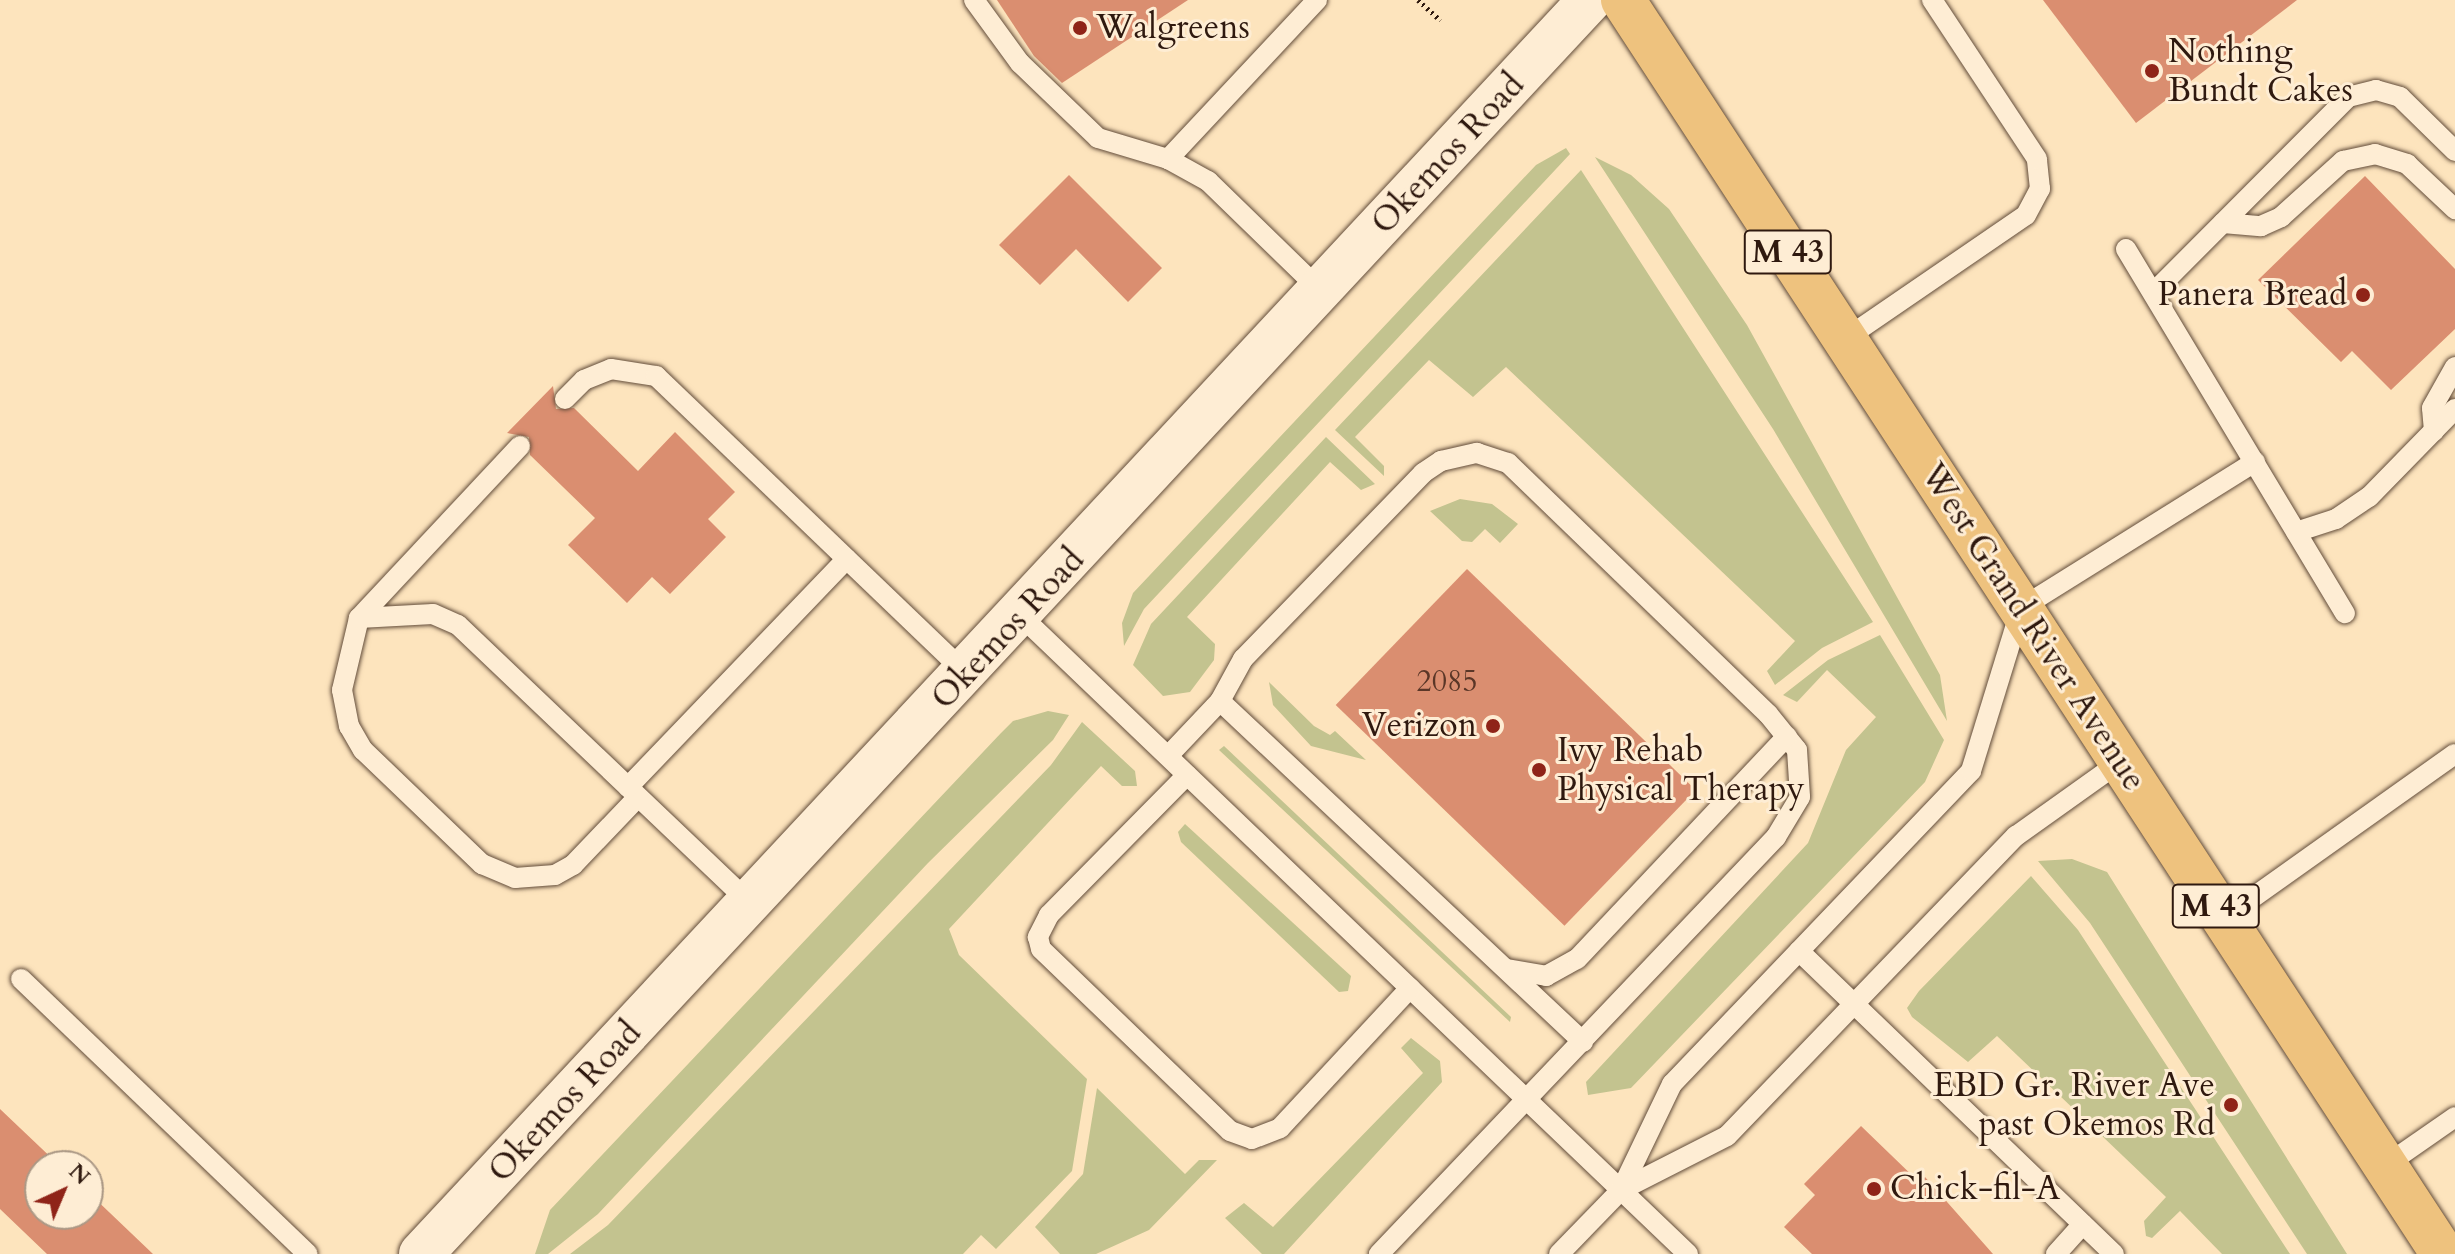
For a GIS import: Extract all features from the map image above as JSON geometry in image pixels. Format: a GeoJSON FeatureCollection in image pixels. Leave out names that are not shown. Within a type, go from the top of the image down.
{"type":"FeatureCollection","features":[{"type":"Feature","properties":{"kind":"main road","name":"Okemos Road"},"geometry":{"type":"LineString","coordinates":[[434,1250],[1590,0]]}},
{"type":"Feature","properties":{"kind":"main road","name":"West Grand River Avenue"},"geometry":{"type":"LineString","coordinates":[[1623,0],[2443,1254]]}},
{"type":"Feature","properties":{"kind":"lane"},"geometry":{"type":"LineString","coordinates":[[974,0],[1020,63],[1098,138],[1168,159],[1208,181],[1321,291]]}},
{"type":"Feature","properties":{"kind":"lane"},"geometry":{"type":"LineString","coordinates":[[1168,159],[1317,0]]}},
{"type":"Feature","properties":{"kind":"lane"},"geometry":{"type":"LineString","coordinates":[[1845,339],[2026,215],[2040,189],[2037,159],[1932,0]]}},
{"type":"Feature","properties":{"kind":"lane"},"geometry":{"type":"LineString","coordinates":[[2153,293],[2336,108],[2363,91],[2400,97],[2455,151]]}},
{"type":"Feature","properties":{"kind":"lane"},"geometry":{"type":"LineString","coordinates":[[2223,223],[2242,228],[2271,221],[2343,161],[2375,154],[2407,164],[2455,209]]}},
{"type":"Feature","properties":{"kind":"lane"},"geometry":{"type":"LineString","coordinates":[[2126,249],[2345,613]]}},
{"type":"Feature","properties":{"kind":"lane"},"geometry":{"type":"LineString","coordinates":[[2434,431],[2432,408],[2455,367]]}},
{"type":"Feature","properties":{"kind":"lane"},"geometry":{"type":"LineString","coordinates":[[565,399],[584,380],[611,369],[656,376],[967,674]]}},
{"type":"Feature","properties":{"kind":"lane"},"geometry":{"type":"LineString","coordinates":[[2296,532],[2353,509],[2455,409]]}},
{"type":"Feature","properties":{"kind":"lane"},"geometry":{"type":"LineString","coordinates":[[520,446],[359,618],[342,690],[349,726],[363,750],[482,864],[515,878],[555,875],[573,865],[633,792],[847,559]]}},
{"type":"Feature","properties":{"kind":"lane"},"geometry":{"type":"LineString","coordinates":[[1168,756],[1220,701],[1243,659],[1423,473],[1441,461],[1477,453],[1508,463],[1787,736],[1801,774],[1791,819],[1379,1254]]}},
{"type":"Feature","properties":{"kind":"lane"},"geometry":{"type":"LineString","coordinates":[[1559,1254],[1621,1190],[1672,1084],[1971,771],[2021,608],[2255,462]]}},
{"type":"Feature","properties":{"kind":"lane"},"geometry":{"type":"LineString","coordinates":[[359,618],[433,614],[458,625],[751,904]]}},
{"type":"Feature","properties":{"kind":"lane"},"geometry":{"type":"LineString","coordinates":[[1021,616],[1688,1254]]}},
{"type":"Feature","properties":{"kind":"lane"},"geometry":{"type":"LineString","coordinates":[[1220,701],[1583,1042]]}},
{"type":"Feature","properties":{"kind":"lane"},"geometry":{"type":"LineString","coordinates":[[1504,968],[1546,976],[1577,959],[1787,736]]}},
{"type":"Feature","properties":{"kind":"lane"},"geometry":{"type":"LineString","coordinates":[[2224,918],[2455,754]]}},
{"type":"Feature","properties":{"kind":"lane"},"geometry":{"type":"LineString","coordinates":[[1621,1190],[1727,1136],[1852,1002],[2016,836],[2121,761]]}},
{"type":"Feature","properties":{"kind":"lane"},"geometry":{"type":"LineString","coordinates":[[1187,775],[1049,915],[1038,937],[1041,949],[1230,1131],[1252,1139],[1280,1128],[1410,988]]}},
{"type":"Feature","properties":{"kind":"lane"},"geometry":{"type":"LineString","coordinates":[[1799,951],[2114,1254]]}},
{"type":"Feature","properties":{"kind":"lane"},"geometry":{"type":"LineString","coordinates":[[21,979],[308,1254]]}},
{"type":"Feature","properties":{"kind":"lane"},"geometry":{"type":"LineString","coordinates":[[2386,1165],[2455,1117]]}},
{"type":"Feature","properties":{"kind":"lane"},"geometry":{"type":"LineString","coordinates":[[2056,1254],[2083,1224]]}},
{"type":"Feature","properties":{"kind":"path"},"geometry":{"type":"LineString","coordinates":[[1418,0],[1440,20]]}},
{"type":"Feature","properties":{"kind":"green space"},"geometry":{"type":"Polygon","coordinates":[[[1566,148],[1570,154],[1144,609],[1124,646],[1122,623],[1133,593],[1536,165],[1566,148]]]}},
{"type":"Feature","properties":{"kind":"green space"},"geometry":{"type":"Polygon","coordinates":[[[1595,157],[1631,175],[1669,209],[1747,325],[1940,675],[1947,721],[1773,429],[1595,157]]]}},
{"type":"Feature","properties":{"kind":"green space"},"geometry":{"type":"Polygon","coordinates":[[[1581,170],[1873,622],[1822,648],[1775,685],[1767,671],[1795,641],[1506,367],[1473,397],[1429,360],[1355,437],[1384,466],[1384,476],[1335,430],[1581,170]]]}},
{"type":"Feature","properties":{"kind":"green space"},"geometry":{"type":"Polygon","coordinates":[[[1326,437],[1375,484],[1361,490],[1330,462],[1187,617],[1215,644],[1214,660],[1190,692],[1163,696],[1133,665],[1151,624],[1326,437]]]}},
{"type":"Feature","properties":{"kind":"green space"},"geometry":{"type":"Polygon","coordinates":[[[1460,499],[1492,504],[1518,524],[1500,543],[1485,529],[1472,542],[1462,541],[1430,511],[1460,499]]]}},
{"type":"Feature","properties":{"kind":"green space"},"geometry":{"type":"Polygon","coordinates":[[[1880,635],[1944,740],[1925,782],[1631,1088],[1588,1095],[1586,1082],[1808,843],[1846,750],[1876,717],[1827,670],[1797,702],[1783,695],[1828,660],[1880,635]]]}},
{"type":"Feature","properties":{"kind":"green space"},"geometry":{"type":"Polygon","coordinates":[[[1269,682],[1314,726],[1330,735],[1335,731],[1366,760],[1311,746],[1273,705],[1269,682]]]}},
{"type":"Feature","properties":{"kind":"green space"},"geometry":{"type":"Polygon","coordinates":[[[1048,711],[1069,715],[1053,740],[928,863],[598,1214],[548,1254],[535,1254],[550,1210],[1001,733],[1013,721],[1048,711]]]}},
{"type":"Feature","properties":{"kind":"green space"},"geometry":{"type":"Polygon","coordinates":[[[1082,722],[1135,771],[1137,786],[1122,786],[1101,766],[949,929],[959,955],[1087,1079],[1072,1171],[996,1249],[981,1235],[963,1254],[570,1254],[608,1225],[1051,765],[1082,722]]]}},
{"type":"Feature","properties":{"kind":"green space"},"geometry":{"type":"Polygon","coordinates":[[[1224,746],[1511,1017],[1510,1022],[1219,750],[1224,746]]]}},
{"type":"Feature","properties":{"kind":"green space"},"geometry":{"type":"Polygon","coordinates":[[[1185,824],[1351,976],[1348,991],[1339,992],[1181,842],[1178,832],[1185,824]]]}},
{"type":"Feature","properties":{"kind":"green space"},"geometry":{"type":"Polygon","coordinates":[[[2072,859],[2107,872],[2347,1254],[2307,1254],[2090,923],[2038,861],[2072,859]]]}},
{"type":"Feature","properties":{"kind":"green space"},"geometry":{"type":"Polygon","coordinates":[[[2031,876],[2078,930],[2290,1254],[2222,1254],[2180,1211],[2152,1238],[2146,1236],[2144,1221],[2166,1197],[1997,1036],[1968,1062],[1912,1017],[1907,1008],[1919,991],[2031,876]]]}},
{"type":"Feature","properties":{"kind":"green space"},"geometry":{"type":"Polygon","coordinates":[[[1411,1038],[1440,1061],[1442,1082],[1284,1254],[1262,1254],[1225,1218],[1244,1203],[1273,1227],[1423,1073],[1401,1048],[1411,1038]]]}},
{"type":"Feature","properties":{"kind":"green space"},"geometry":{"type":"Polygon","coordinates":[[[1097,1088],[1185,1174],[1199,1160],[1217,1160],[1149,1230],[1096,1254],[1060,1254],[1035,1227],[1083,1174],[1097,1088]]]}},
{"type":"Feature","properties":{"kind":"building","name":"Walgreens"},"geometry":{"type":"Polygon","coordinates":[[[997,0],[1188,0],[1062,83],[1034,56],[997,0]]]}},
{"type":"Feature","properties":{"kind":"building"},"geometry":{"type":"Polygon","coordinates":[[[2043,0],[2297,0],[2136,123],[2043,0]]]}},
{"type":"Feature","properties":{"kind":"building"},"geometry":{"type":"Polygon","coordinates":[[[1069,175],[1162,268],[1128,302],[1076,249],[1040,285],[999,245],[1069,175]]]}},
{"type":"Feature","properties":{"kind":"building","name":"Panera Bread"},"geometry":{"type":"Polygon","coordinates":[[[2365,176],[2455,269],[2455,329],[2391,390],[2352,351],[2341,362],[2258,280],[2365,176]]]}},
{"type":"Feature","properties":{"kind":"building"},"geometry":{"type":"Polygon","coordinates":[[[553,386],[556,409],[574,408],[638,471],[675,432],[735,492],[708,519],[726,537],[670,594],[652,577],[627,603],[568,545],[595,518],[530,455],[529,437],[507,433],[553,386]]]}},
{"type":"Feature","properties":{"kind":"building"},"geometry":{"type":"Polygon","coordinates":[[[1467,569],[1696,790],[1564,926],[1336,705],[1467,569]]]}},
{"type":"Feature","properties":{"kind":"building"},"geometry":{"type":"Polygon","coordinates":[[[0,1109],[43,1150],[24,1150],[24,1230],[104,1230],[104,1207],[153,1254],[47,1254],[0,1209],[0,1109]]]}},
{"type":"Feature","properties":{"kind":"building","name":"Chick-fil-A"},"geometry":{"type":"Polygon","coordinates":[[[1861,1126],[1920,1183],[1925,1177],[1993,1254],[1812,1254],[1784,1227],[1815,1195],[1804,1184],[1861,1126]]]}},
{"type":"Feature","properties":{"kind":"place","name":"Walgreens"},"geometry":{"type":"Point","coordinates":[1080,28]}},
{"type":"Feature","properties":{"kind":"place","name":"Nothing Bundt Cakes"},"geometry":{"type":"Point","coordinates":[2152,71]}},
{"type":"Feature","properties":{"kind":"place","name":"Panera Bread"},"geometry":{"type":"Point","coordinates":[2363,295]}},
{"type":"Feature","properties":{"kind":"place","name":"Verizon"},"geometry":{"type":"Point","coordinates":[1493,726]}},
{"type":"Feature","properties":{"kind":"place","name":"Ivy Rehab Physical Therapy"},"geometry":{"type":"Point","coordinates":[1539,770]}},
{"type":"Feature","properties":{"kind":"place","name":"EBD Gr. River Ave past Okemos Rd"},"geometry":{"type":"Point","coordinates":[2231,1105]}},
{"type":"Feature","properties":{"kind":"place","name":"Chick-fil-A"},"geometry":{"type":"Point","coordinates":[1874,1189]}}]}
